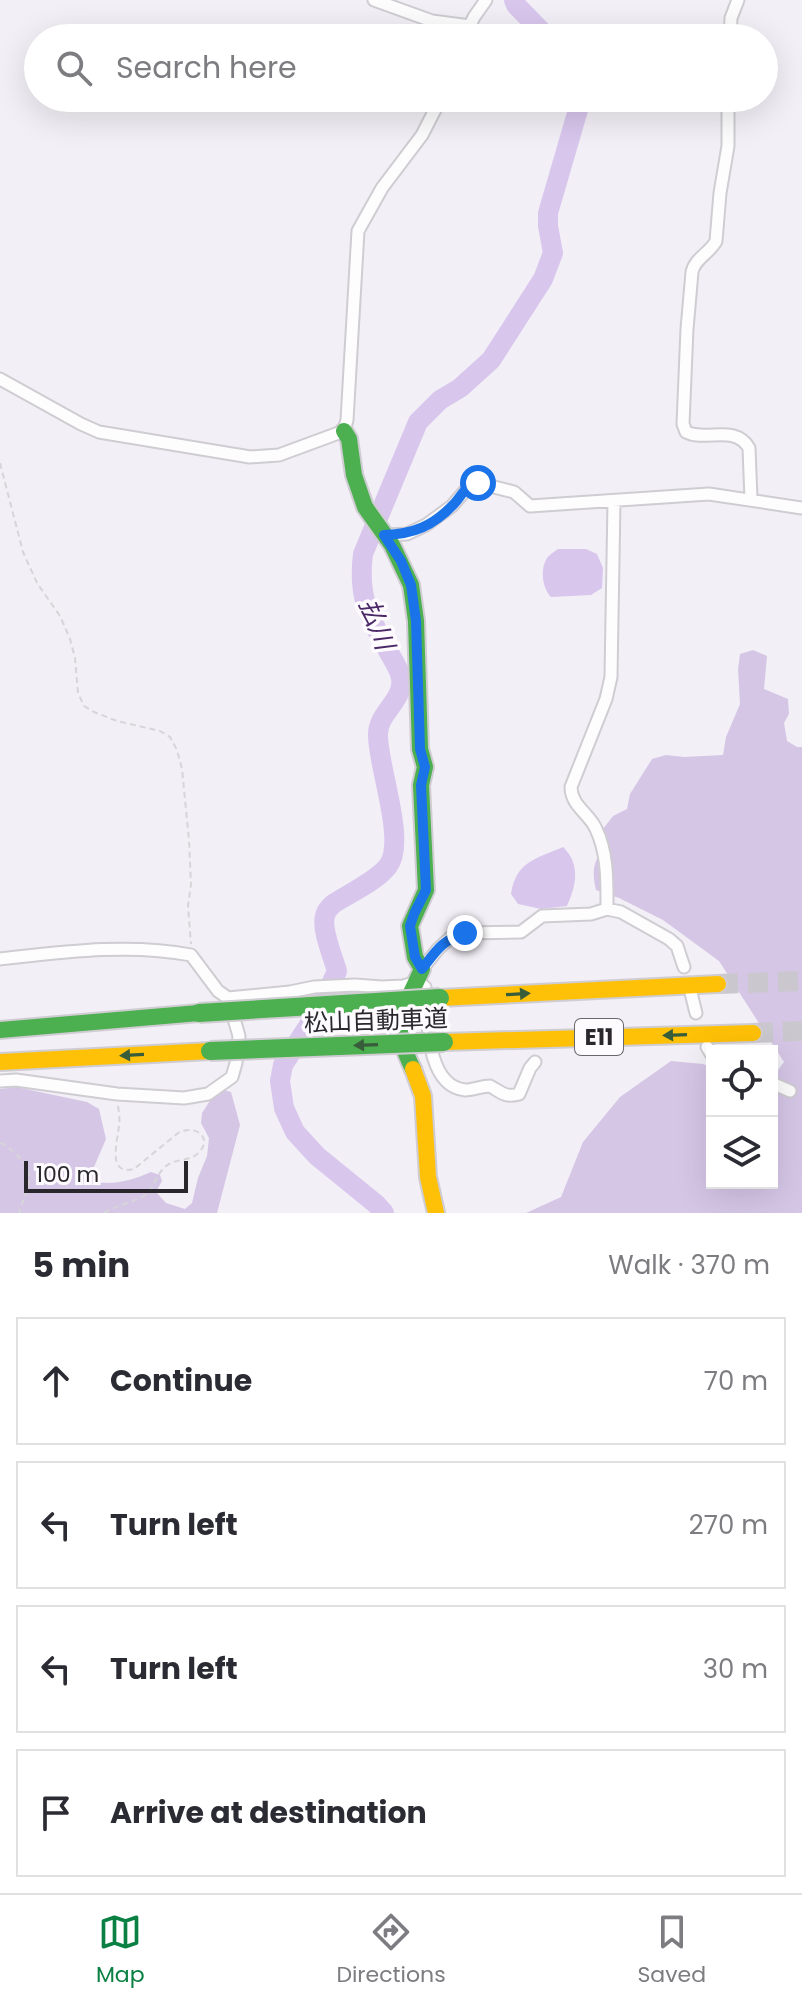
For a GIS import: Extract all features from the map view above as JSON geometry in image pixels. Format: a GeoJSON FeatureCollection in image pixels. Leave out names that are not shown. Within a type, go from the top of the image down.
{"type":"FeatureCollection","features":[{"type":"Feature","properties":{"kind":"main road"},"geometry":{"type":"LineString","coordinates":[[344,431],[349,439],[354,475],[365,507],[401,561],[411,585],[416,621],[420,749],[425,767],[421,785],[426,890],[410,926],[419,975],[401,1015],[398,1030],[423,1094],[428,1180],[436,1213]]}},
{"type":"Feature","properties":{"kind":"main road","name":"松山自動車道"},"geometry":{"type":"LineString","coordinates":[[0,1030],[199,1013],[718,984]]}},
{"type":"Feature","properties":{"kind":"main road","name":"松山自動車道"},"geometry":{"type":"LineString","coordinates":[[0,1062],[210,1051],[753,1033]]}},
{"type":"Feature","properties":{"kind":"street"},"geometry":{"type":"LineString","coordinates":[[374,0],[432,21],[455,24]]}},
{"type":"Feature","properties":{"kind":"street"},"geometry":{"type":"LineString","coordinates":[[471,24],[486,0]]}},
{"type":"Feature","properties":{"kind":"street"},"geometry":{"type":"LineString","coordinates":[[731,24],[738,0]]}},
{"type":"Feature","properties":{"kind":"street"},"geometry":{"type":"LineString","coordinates":[[0,379],[99,432],[250,457],[279,455],[344,431],[358,231],[382,188],[422,135],[434,112]]}},
{"type":"Feature","properties":{"kind":"street"},"geometry":{"type":"LineString","coordinates":[[728,112],[728,146],[716,241],[693,266],[692,272],[687,314],[683,424],[686,432],[693,435],[736,436],[746,442],[749,448],[751,499]]}},
{"type":"Feature","properties":{"kind":"street"},"geometry":{"type":"LineString","coordinates":[[384,535],[407,534],[436,520],[458,500],[464,490],[478,483],[514,492],[530,506],[709,494],[802,508]]}},
{"type":"Feature","properties":{"kind":"street"},"geometry":{"type":"LineString","coordinates":[[607,909],[601,844],[595,825],[574,801],[571,787],[606,699],[611,677],[614,501]]}},
{"type":"Feature","properties":{"kind":"street"},"geometry":{"type":"LineString","coordinates":[[228,998],[314,987],[403,986],[419,975],[450,938],[465,933],[521,932],[542,916],[591,914],[607,909],[621,912],[669,939],[677,946],[684,967]]}},
{"type":"Feature","properties":{"kind":"street"},"geometry":{"type":"LineString","coordinates":[[0,959],[111,949],[191,955],[218,991],[228,998],[239,1036],[232,1077],[208,1094],[195,1097],[117,1094],[16,1080],[0,1081]]}},
{"type":"Feature","properties":{"kind":"street"},"geometry":{"type":"LineString","coordinates":[[419,975],[425,987],[433,1058],[437,1072],[450,1085],[468,1090],[490,1086],[510,1097],[519,1094],[535,1062]]}},
{"type":"Feature","properties":{"kind":"street"},"geometry":{"type":"LineString","coordinates":[[691,993],[696,1013]]}},
{"type":"Feature","properties":{"kind":"street"},"geometry":{"type":"LineString","coordinates":[[778,1086],[790,1091]]}},
{"type":"Feature","properties":{"kind":"path"},"geometry":{"type":"LineString","coordinates":[[0,463],[23,552],[37,583],[60,616],[70,639],[78,693],[84,706],[117,721],[160,731],[170,737],[177,750],[182,769],[189,840],[191,955]]}},
{"type":"Feature","properties":{"kind":"path"},"geometry":{"type":"LineString","coordinates":[[104,1213],[147,1194],[168,1164],[193,1157],[204,1142],[198,1131],[186,1129],[134,1169],[123,1169],[115,1152],[119,1124],[117,1094]]}},
{"type":"Feature","properties":{"kind":"path"},"geometry":{"type":"LineString","coordinates":[[0,1143],[13,1151],[28,1168],[28,1189],[19,1213]]}},
{"type":"Feature","properties":{"kind":"shaded area"},"geometry":{"type":"Polygon","coordinates":[[[558,549],[586,549],[597,554],[603,568],[602,588],[591,595],[551,597],[544,584],[543,567],[547,558],[558,549]]]}},
{"type":"Feature","properties":{"kind":"shaded area"},"geometry":{"type":"Polygon","coordinates":[[[753,650],[767,656],[764,689],[788,699],[789,714],[784,723],[787,741],[802,747],[802,1213],[526,1213],[561,1197],[583,1142],[620,1097],[671,1061],[706,1065],[706,1189],[778,1189],[778,1070],[784,1062],[778,1053],[778,1045],[773,1045],[719,961],[663,920],[596,890],[594,876],[596,861],[606,844],[603,829],[613,816],[627,809],[630,794],[652,759],[666,755],[723,755],[726,737],[740,704],[740,654],[753,650]]]}},
{"type":"Feature","properties":{"kind":"shaded area"},"geometry":{"type":"Polygon","coordinates":[[[563,847],[575,868],[573,891],[567,906],[541,909],[518,904],[511,894],[517,874],[536,858],[563,847]]]}},
{"type":"Feature","properties":{"kind":"shaded area"},"geometry":{"type":"Polygon","coordinates":[[[16,1087],[87,1102],[99,1109],[106,1139],[94,1167],[96,1182],[124,1181],[151,1172],[160,1175],[162,1181],[156,1192],[166,1203],[185,1209],[192,1203],[207,1156],[209,1138],[201,1123],[202,1113],[213,1096],[224,1090],[231,1092],[240,1125],[217,1213],[0,1213],[0,1089],[16,1087]]]}},
{"type":"Feature","properties":{"kind":"waterway","name":"払川"},"geometry":{"type":"LineString","coordinates":[[514,0],[534,24]]}},
{"type":"Feature","properties":{"kind":"waterway","name":"払川"},"geometry":{"type":"LineString","coordinates":[[384,1213],[317,1156],[295,1132],[284,1108],[280,1081],[283,1065],[320,1008],[337,971],[325,928],[326,912],[333,904],[383,872],[393,854],[393,821],[378,734],[383,718],[397,698],[401,683],[399,671],[366,603],[362,581],[363,554],[418,422],[440,400],[460,388],[491,360],[543,279],[553,253],[548,213],[577,112]]}},
{"type":"Feature","properties":{"kind":"tunnel"},"geometry":{"type":"LineString","coordinates":[[718,984],[802,981]]}},
{"type":"Feature","properties":{"kind":"tunnel"},"geometry":{"type":"LineString","coordinates":[[753,1033],[802,1031]]}},
{"type":"Feature","properties":{"kind":"traffic: fast"},"geometry":{"type":"LineString","coordinates":[[344,431],[349,439],[354,475],[365,507],[392,545],[411,585],[416,621],[420,749],[425,767],[421,785],[426,890],[410,926],[415,957],[422,969],[404,1007],[400,1028],[413,1069]]}},
{"type":"Feature","properties":{"kind":"traffic: fast"},"geometry":{"type":"LineString","coordinates":[[199,1013],[440,998]]}},
{"type":"Feature","properties":{"kind":"traffic: fast"},"geometry":{"type":"LineString","coordinates":[[0,1030],[199,1013]]}},
{"type":"Feature","properties":{"kind":"traffic: fast"},"geometry":{"type":"LineString","coordinates":[[210,1051],[444,1042]]}},
{"type":"Feature","properties":{"kind":"traffic: slow"},"geometry":{"type":"LineString","coordinates":[[440,998],[718,984]]}},
{"type":"Feature","properties":{"kind":"traffic: slow"},"geometry":{"type":"LineString","coordinates":[[444,1042],[753,1033]]}},
{"type":"Feature","properties":{"kind":"traffic: slow"},"geometry":{"type":"LineString","coordinates":[[0,1062],[210,1051]]}},
{"type":"Feature","properties":{"kind":"traffic: slow"},"geometry":{"type":"LineString","coordinates":[[413,1069],[423,1096],[428,1177],[436,1213]]}},
{"type":"Feature","properties":{"kind":"route"},"geometry":{"type":"LineString","coordinates":[[465,933],[450,938],[422,969],[415,957],[410,926],[426,890],[421,785],[425,767],[420,749],[416,621],[411,585],[401,561],[384,535],[407,534],[436,520],[458,500],[464,490],[478,483]]}}]}
